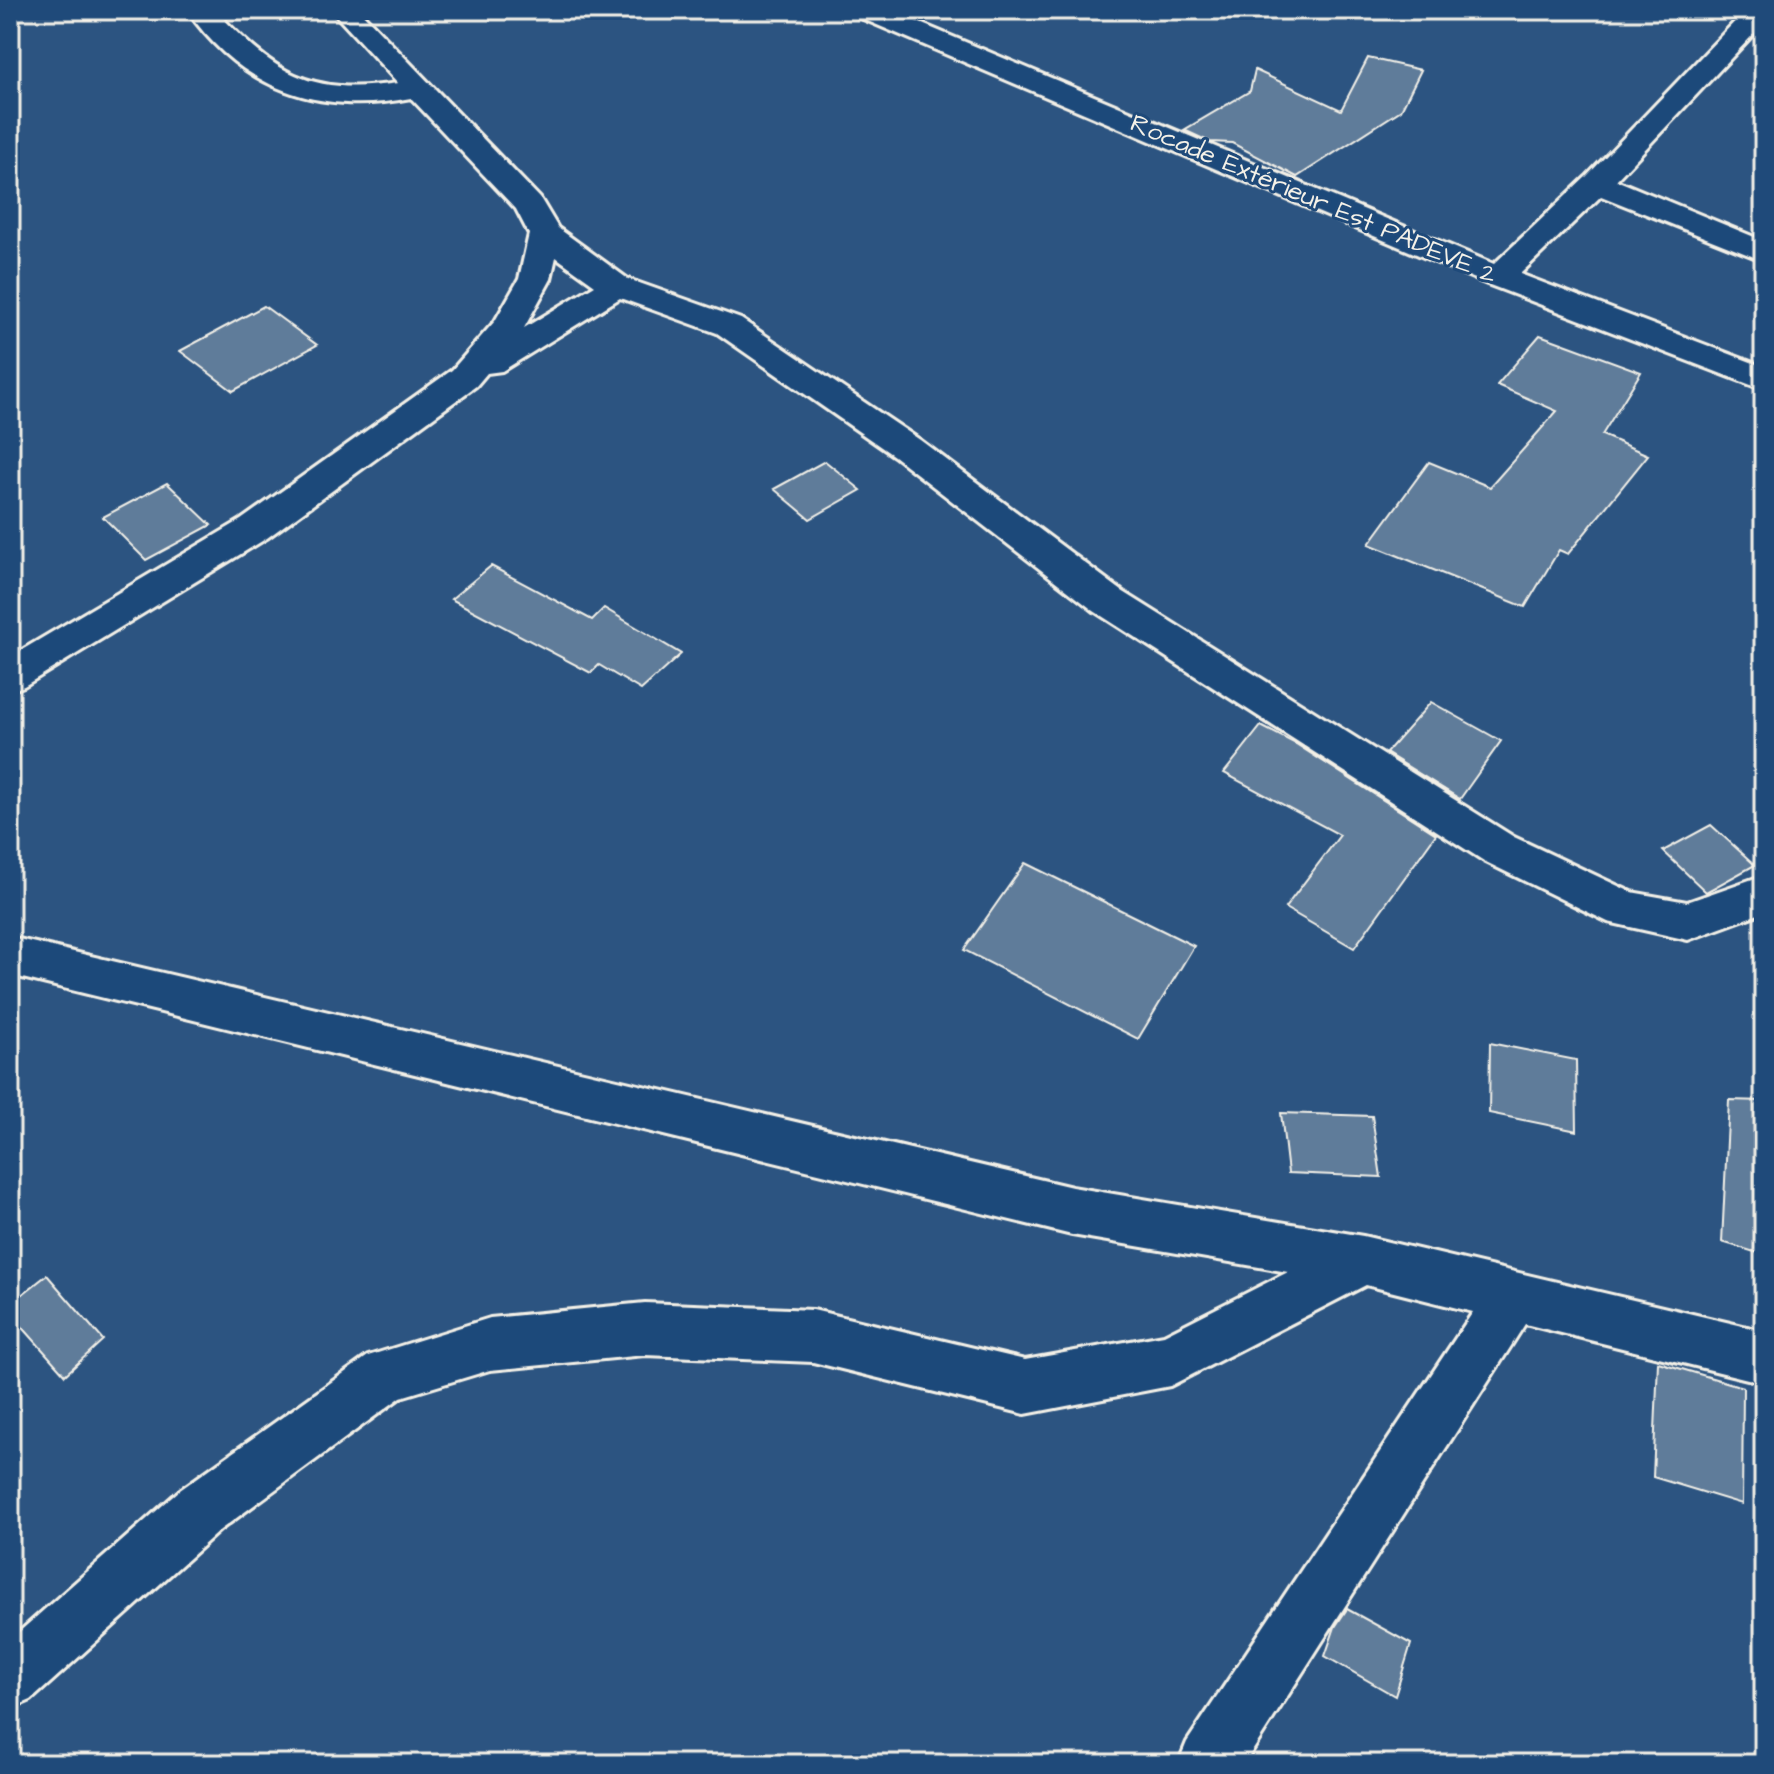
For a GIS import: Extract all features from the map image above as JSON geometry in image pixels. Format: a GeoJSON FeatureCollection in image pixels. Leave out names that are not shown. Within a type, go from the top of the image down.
{"type":"FeatureCollection","features":[{"type":"Feature","properties":{"kind":"street"},"geometry":{"type":"LineString","coordinates":[[200,10],[253,62],[285,82],[327,93],[386,95],[418,88]]}},
{"type":"Feature","properties":{"kind":"street"},"geometry":{"type":"LineString","coordinates":[[344,10],[529,205],[545,234],[617,286],[729,326],[907,448],[1108,601],[1499,849],[1624,909],[1688,921],[1764,893]]}},
{"type":"Feature","properties":{"kind":"street","name":"Rocade Extérieur Est PADEVE 2"},"geometry":{"type":"LineString","coordinates":[[866,10],[1498,277],[1764,379]]}},
{"type":"Feature","properties":{"kind":"street"},"geometry":{"type":"LineString","coordinates":[[1498,277],[1597,183],[1761,10]]}},
{"type":"Feature","properties":{"kind":"street"},"geometry":{"type":"LineString","coordinates":[[1597,183],[1764,252]]}},
{"type":"Feature","properties":{"kind":"street"},"geometry":{"type":"LineString","coordinates":[[464,378],[509,326],[529,291],[535,279],[545,234]]}},
{"type":"Feature","properties":{"kind":"street"},"geometry":{"type":"LineString","coordinates":[[10,676],[254,529],[464,378],[617,286]]}},
{"type":"Feature","properties":{"kind":"street"},"geometry":{"type":"LineString","coordinates":[[10,956],[1072,1211],[1363,1260],[1764,1357]]}},
{"type":"Feature","properties":{"kind":"street"},"geometry":{"type":"LineString","coordinates":[[10,1679],[200,1510],[387,1375],[402,1370],[490,1344],[645,1329],[813,1336],[1025,1387],[1170,1360],[1363,1260]]}},
{"type":"Feature","properties":{"kind":"street"},"geometry":{"type":"LineString","coordinates":[[1209,1764],[1513,1297]]}},
{"type":"Feature","properties":{"kind":"building"},"geometry":{"type":"Polygon","coordinates":[[[1368,58],[1421,70],[1401,110],[1297,177],[1232,143],[1210,142],[1184,130],[1250,91],[1255,70],[1341,110],[1368,58]]]}},
{"type":"Feature","properties":{"kind":"building"},"geometry":{"type":"Polygon","coordinates":[[[264,306],[317,345],[233,391],[180,351],[264,306]]]}},
{"type":"Feature","properties":{"kind":"building"},"geometry":{"type":"Polygon","coordinates":[[[1540,335],[1641,372],[1602,435],[1648,455],[1568,554],[1559,550],[1525,607],[1369,544],[1429,462],[1490,487],[1557,411],[1497,385],[1540,335]]]}},
{"type":"Feature","properties":{"kind":"building"},"geometry":{"type":"Polygon","coordinates":[[[825,461],[861,490],[810,519],[774,489],[825,461]]]}},
{"type":"Feature","properties":{"kind":"building"},"geometry":{"type":"Polygon","coordinates":[[[167,483],[211,525],[146,560],[103,517],[167,483]]]}},
{"type":"Feature","properties":{"kind":"building"},"geometry":{"type":"Polygon","coordinates":[[[491,566],[592,620],[604,608],[681,654],[641,690],[599,665],[591,673],[451,599],[491,566]]]}},
{"type":"Feature","properties":{"kind":"building"},"geometry":{"type":"Polygon","coordinates":[[[1431,702],[1501,741],[1460,799],[1386,753],[1431,702]]]}},
{"type":"Feature","properties":{"kind":"building"},"geometry":{"type":"Polygon","coordinates":[[[1261,726],[1296,744],[1436,834],[1354,948],[1285,908],[1340,835],[1224,773],[1261,726]]]}},
{"type":"Feature","properties":{"kind":"building"},"geometry":{"type":"Polygon","coordinates":[[[1711,825],[1755,865],[1706,892],[1663,851],[1711,825]]]}},
{"type":"Feature","properties":{"kind":"building"},"geometry":{"type":"Polygon","coordinates":[[[1025,863],[1194,946],[1138,1039],[964,950],[1025,863]]]}},
{"type":"Feature","properties":{"kind":"building"},"geometry":{"type":"Polygon","coordinates":[[[1490,1043],[1576,1060],[1577,1131],[1489,1113],[1490,1043]]]}},
{"type":"Feature","properties":{"kind":"building"},"geometry":{"type":"Polygon","coordinates":[[[1729,1100],[1764,1101],[1764,1255],[1722,1242],[1729,1100]]]}},
{"type":"Feature","properties":{"kind":"building"},"geometry":{"type":"Polygon","coordinates":[[[1281,1113],[1372,1116],[1381,1177],[1288,1173],[1281,1113]]]}},
{"type":"Feature","properties":{"kind":"building"},"geometry":{"type":"Polygon","coordinates":[[[47,1275],[103,1340],[65,1375],[10,1313],[10,1304],[47,1275]]]}},
{"type":"Feature","properties":{"kind":"building"},"geometry":{"type":"Polygon","coordinates":[[[1658,1362],[1743,1387],[1742,1504],[1653,1477],[1658,1362]]]}},
{"type":"Feature","properties":{"kind":"building"},"geometry":{"type":"Polygon","coordinates":[[[1347,1609],[1411,1644],[1395,1696],[1325,1656],[1335,1627],[1347,1609]]]}}]}
